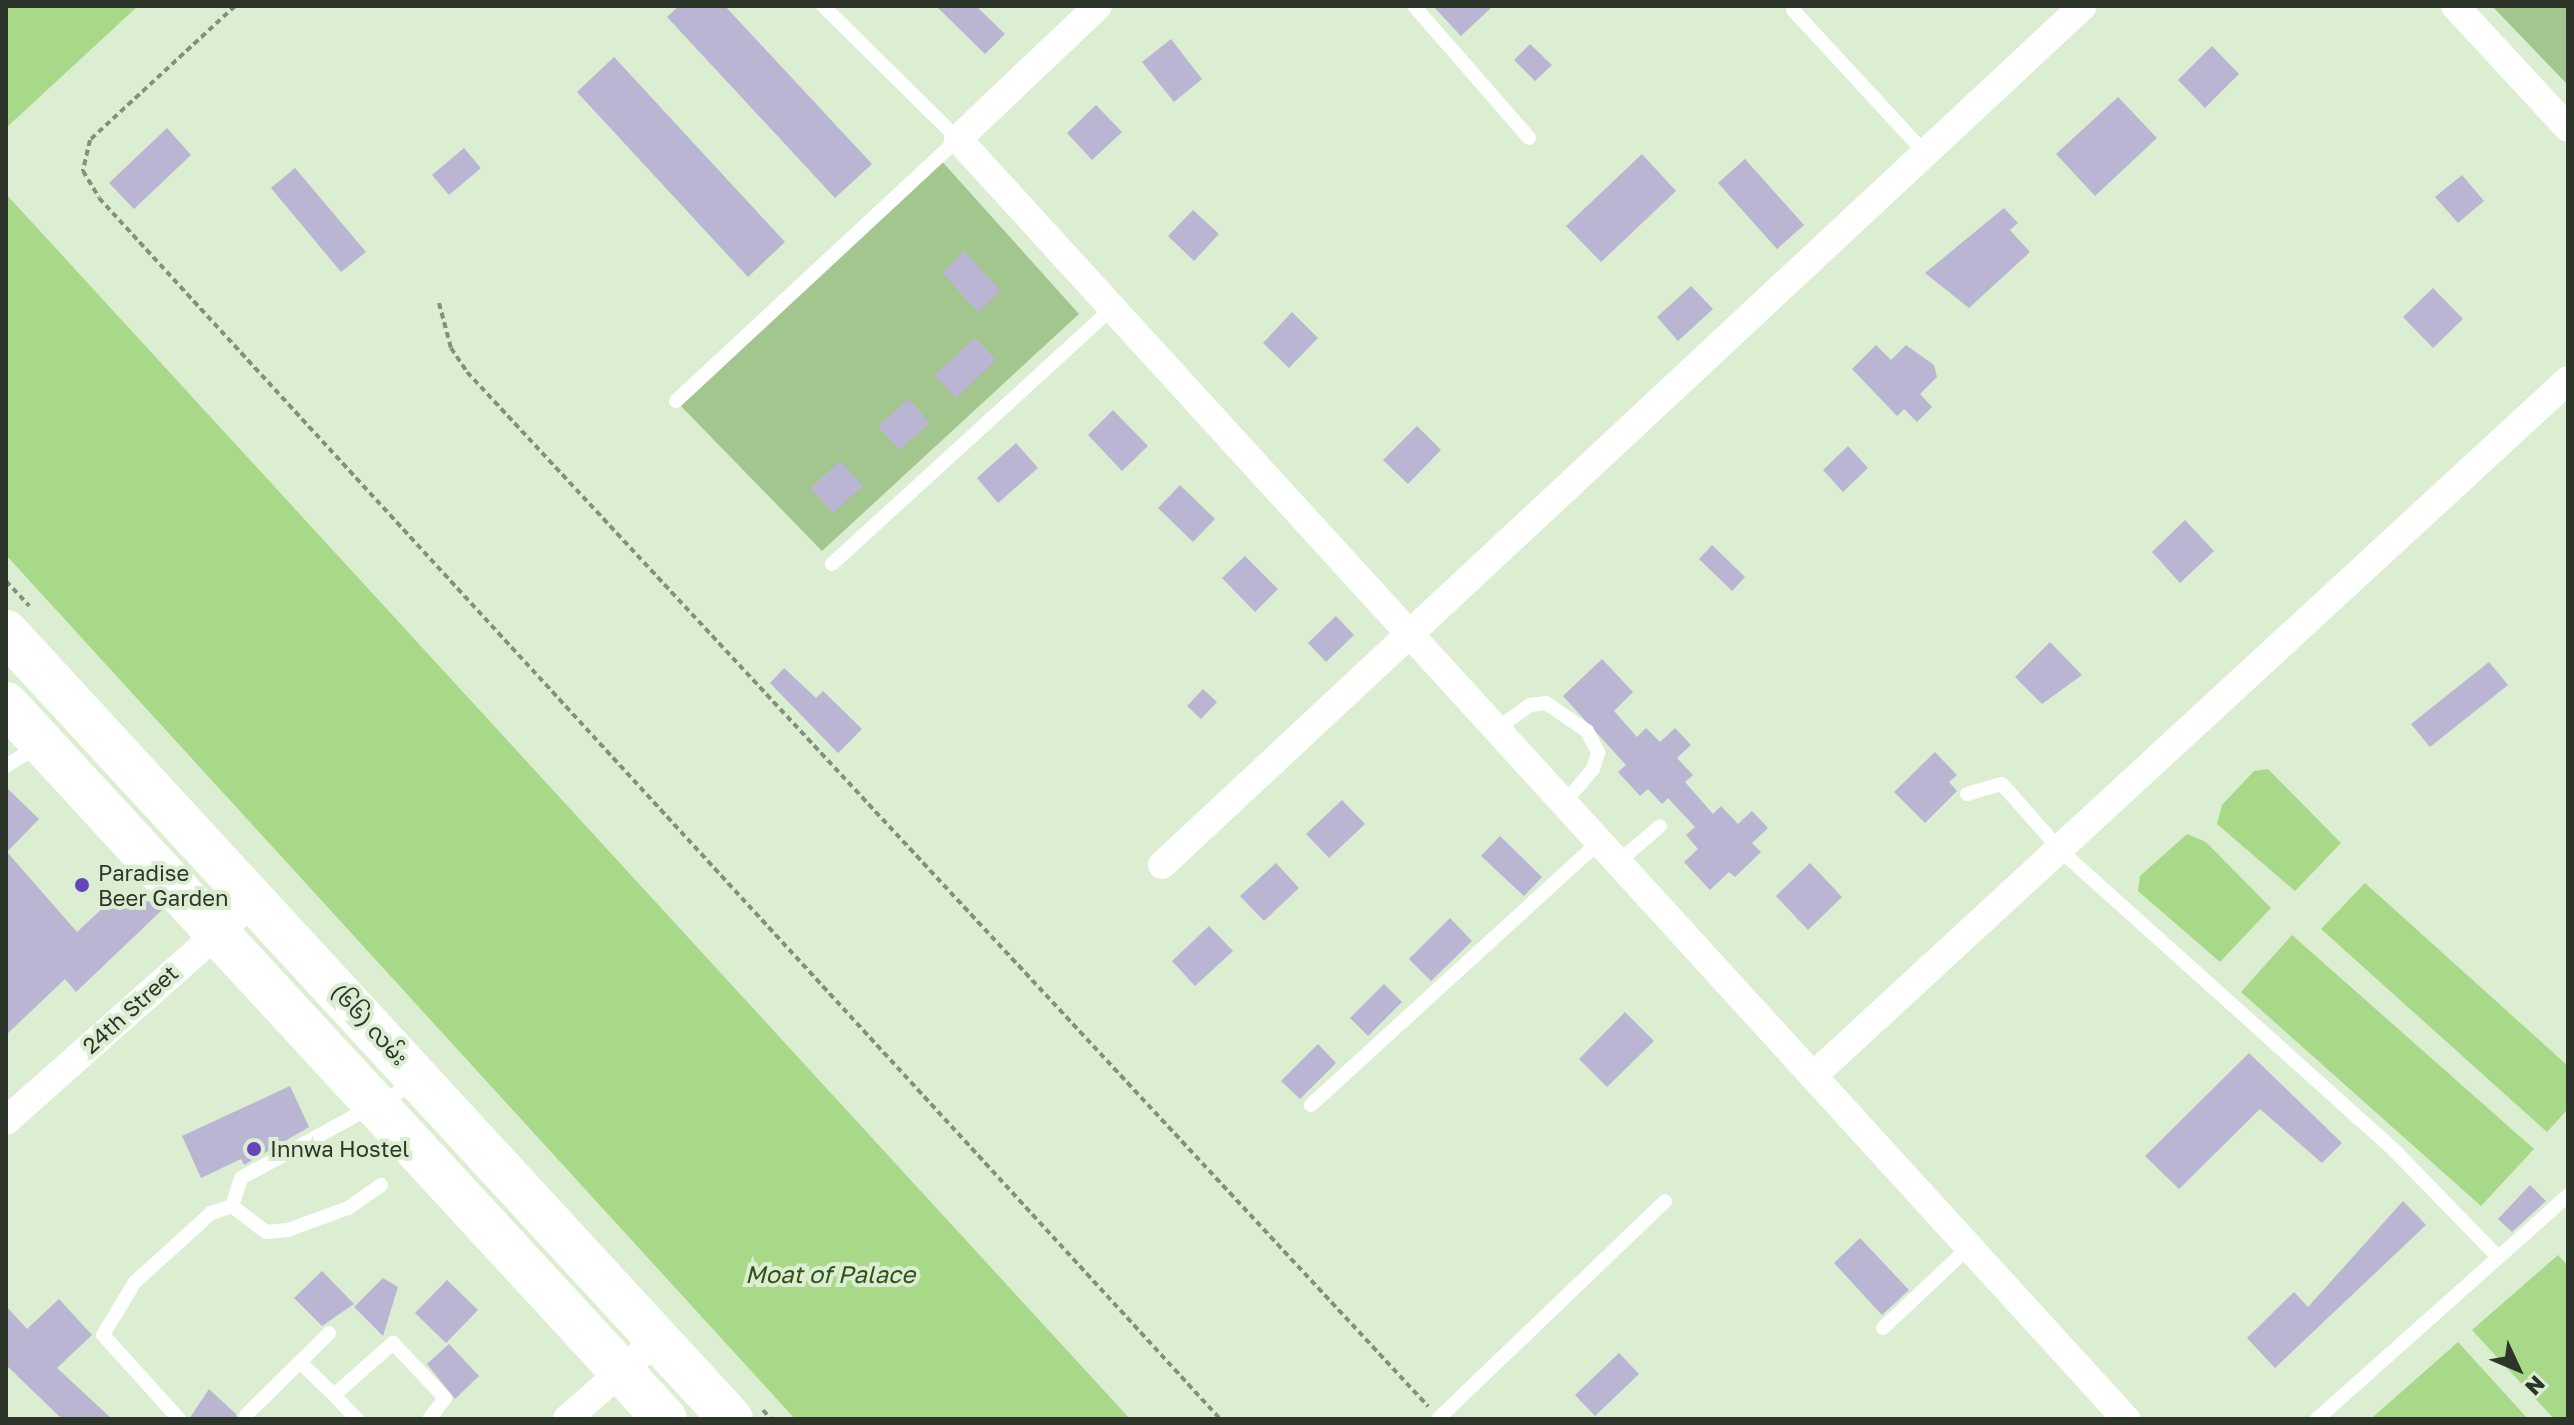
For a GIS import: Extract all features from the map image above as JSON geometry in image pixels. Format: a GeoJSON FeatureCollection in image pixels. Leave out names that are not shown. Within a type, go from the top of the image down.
{"type":"FeatureCollection","features":[{"type":"Feature","properties":{"kind":"main road","name":"(၆၆) လမ်း"},"geometry":{"type":"LineString","coordinates":[[6,632],[256,899],[731,1419]]}},
{"type":"Feature","properties":{"kind":"main road"},"geometry":{"type":"LineString","coordinates":[[6,704],[665,1419]]}},
{"type":"Feature","properties":{"kind":"street"},"geometry":{"type":"LineString","coordinates":[[1098,6],[958,139],[2126,1419]]}},
{"type":"Feature","properties":{"kind":"street"},"geometry":{"type":"LineString","coordinates":[[1162,865],[2083,6]]}},
{"type":"Feature","properties":{"kind":"street"},"geometry":{"type":"LineString","coordinates":[[2455,6],[2568,128]]}},
{"type":"Feature","properties":{"kind":"street"},"geometry":{"type":"LineString","coordinates":[[1813,1076],[2062,852],[2568,380]]}},
{"type":"Feature","properties":{"kind":"street","name":"24th Street"},"geometry":{"type":"LineString","coordinates":[[6,1121],[256,899]]}},
{"type":"Feature","properties":{"kind":"street"},"geometry":{"type":"LineString","coordinates":[[567,1419],[657,1340]]}},
{"type":"Feature","properties":{"kind":"lane"},"geometry":{"type":"LineString","coordinates":[[676,401],[958,139],[823,6]]}},
{"type":"Feature","properties":{"kind":"lane"},"geometry":{"type":"LineString","coordinates":[[1414,6],[1529,138]]}},
{"type":"Feature","properties":{"kind":"lane"},"geometry":{"type":"LineString","coordinates":[[1793,10],[1924,152]]}},
{"type":"Feature","properties":{"kind":"lane"},"geometry":{"type":"LineString","coordinates":[[832,564],[1112,308]]}},
{"type":"Feature","properties":{"kind":"lane"},"geometry":{"type":"LineString","coordinates":[[1496,729],[1530,705],[1546,703],[1576,718],[1598,753],[1586,781],[1564,803]]}},
{"type":"Feature","properties":{"kind":"lane"},"geometry":{"type":"LineString","coordinates":[[6,766],[42,743]]}},
{"type":"Feature","properties":{"kind":"lane"},"geometry":{"type":"LineString","coordinates":[[1967,794],[2002,784],[2062,852],[2395,1151],[2498,1257]]}},
{"type":"Feature","properties":{"kind":"lane"},"geometry":{"type":"LineString","coordinates":[[1311,1105],[1608,852],[1660,826]]}},
{"type":"Feature","properties":{"kind":"lane"},"geometry":{"type":"LineString","coordinates":[[232,1206],[241,1178],[378,1107],[421,1080]]}},
{"type":"Feature","properties":{"kind":"lane"},"geometry":{"type":"LineString","coordinates":[[232,1206],[266,1232],[288,1230],[348,1208],[381,1185]]}},
{"type":"Feature","properties":{"kind":"lane"},"geometry":{"type":"LineString","coordinates":[[2317,1419],[2568,1195]]}},
{"type":"Feature","properties":{"kind":"lane"},"geometry":{"type":"LineString","coordinates":[[1439,1418],[1665,1201]]}},
{"type":"Feature","properties":{"kind":"lane"},"geometry":{"type":"LineString","coordinates":[[179,1419],[103,1335],[135,1282],[211,1213],[232,1206]]}},
{"type":"Feature","properties":{"kind":"lane"},"geometry":{"type":"LineString","coordinates":[[1883,1328],[1969,1247]]}},
{"type":"Feature","properties":{"kind":"lane"},"geometry":{"type":"LineString","coordinates":[[246,1415],[329,1333]]}},
{"type":"Feature","properties":{"kind":"lane"},"geometry":{"type":"LineString","coordinates":[[334,1395],[393,1343],[445,1398],[429,1419]]}},
{"type":"Feature","properties":{"kind":"lane"},"geometry":{"type":"LineString","coordinates":[[300,1362],[357,1419]]}},
{"type":"Feature","properties":{"kind":"path"},"geometry":{"type":"LineString","coordinates":[[235,6],[90,140],[83,171],[99,198],[1220,1419]]}},
{"type":"Feature","properties":{"kind":"path"},"geometry":{"type":"LineString","coordinates":[[439,303],[451,348],[467,372],[1439,1418]]}},
{"type":"Feature","properties":{"kind":"shaded area"},"geometry":{"type":"Polygon","coordinates":[[[2492,6],[2568,6],[2568,85],[2492,6]]]}},
{"type":"Feature","properties":{"kind":"shaded area"},"geometry":{"type":"Polygon","coordinates":[[[938,157],[1079,314],[822,551],[676,401],[938,157]]]}},
{"type":"Feature","properties":{"kind":"water"},"geometry":{"type":"Polygon","coordinates":[[[6,6],[138,6],[6,128],[6,6]]]}},
{"type":"Feature","properties":{"kind":"water","name":"Moat of Palace"},"geometry":{"type":"Polygon","coordinates":[[[6,194],[1130,1419],[795,1419],[6,555],[6,194]]]}},
{"type":"Feature","properties":{"kind":"water"},"geometry":{"type":"Polygon","coordinates":[[[2268,769],[2341,843],[2295,891],[2217,824],[2222,805],[2254,771],[2268,769]]]}},
{"type":"Feature","properties":{"kind":"water"},"geometry":{"type":"Polygon","coordinates":[[[2187,834],[2206,842],[2271,908],[2220,962],[2138,891],[2140,876],[2187,834]]]}},
{"type":"Feature","properties":{"kind":"water"},"geometry":{"type":"Polygon","coordinates":[[[2365,883],[2568,1066],[2568,1109],[2547,1132],[2321,929],[2365,883]]]}},
{"type":"Feature","properties":{"kind":"water"},"geometry":{"type":"Polygon","coordinates":[[[2292,935],[2534,1149],[2481,1206],[2241,992],[2292,935]]]}},
{"type":"Feature","properties":{"kind":"water"},"geometry":{"type":"Polygon","coordinates":[[[2558,1255],[2568,1266],[2568,1419],[2554,1419],[2472,1330],[2558,1255]]]}},
{"type":"Feature","properties":{"kind":"water"},"geometry":{"type":"Polygon","coordinates":[[[2458,1342],[2528,1419],[2373,1417],[2458,1342]]]}},
{"type":"Feature","properties":{"kind":"building"},"geometry":{"type":"Polygon","coordinates":[[[679,6],[725,6],[872,164],[835,198],[667,17],[679,6]]]}},
{"type":"Feature","properties":{"kind":"building"},"geometry":{"type":"Polygon","coordinates":[[[936,6],[976,6],[1005,34],[985,54],[936,6]]]}},
{"type":"Feature","properties":{"kind":"building"},"geometry":{"type":"Polygon","coordinates":[[[1433,6],[1493,6],[1461,36],[1433,6]]]}},
{"type":"Feature","properties":{"kind":"building"},"geometry":{"type":"Polygon","coordinates":[[[1171,39],[1202,79],[1174,102],[1142,62],[1171,39]]]}},
{"type":"Feature","properties":{"kind":"building"},"geometry":{"type":"Polygon","coordinates":[[[1530,44],[1552,65],[1535,81],[1514,60],[1530,44]]]}},
{"type":"Feature","properties":{"kind":"building"},"geometry":{"type":"Polygon","coordinates":[[[2212,46],[2239,74],[2205,108],[2178,80],[2212,46]]]}},
{"type":"Feature","properties":{"kind":"building"},"geometry":{"type":"Polygon","coordinates":[[[614,57],[785,242],[748,277],[577,92],[614,57]]]}},
{"type":"Feature","properties":{"kind":"building"},"geometry":{"type":"Polygon","coordinates":[[[2118,97],[2157,138],[2095,196],[2056,154],[2118,97]]]}},
{"type":"Feature","properties":{"kind":"building"},"geometry":{"type":"Polygon","coordinates":[[[1096,105],[1122,132],[1092,160],[1067,133],[1096,105]]]}},
{"type":"Feature","properties":{"kind":"building"},"geometry":{"type":"Polygon","coordinates":[[[167,128],[191,155],[134,209],[109,183],[167,128]]]}},
{"type":"Feature","properties":{"kind":"building"},"geometry":{"type":"Polygon","coordinates":[[[464,148],[481,168],[449,195],[432,175],[464,148]]]}},
{"type":"Feature","properties":{"kind":"building"},"geometry":{"type":"Polygon","coordinates":[[[1642,154],[1676,191],[1601,262],[1566,226],[1642,154]]]}},
{"type":"Feature","properties":{"kind":"building"},"geometry":{"type":"Polygon","coordinates":[[[1745,159],[1804,225],[1777,249],[1718,183],[1745,159]]]}},
{"type":"Feature","properties":{"kind":"building"},"geometry":{"type":"Polygon","coordinates":[[[295,168],[366,252],[341,272],[271,188],[295,168]]]}},
{"type":"Feature","properties":{"kind":"building"},"geometry":{"type":"Polygon","coordinates":[[[2462,175],[2484,201],[2458,223],[2435,197],[2462,175]]]}},
{"type":"Feature","properties":{"kind":"building"},"geometry":{"type":"Polygon","coordinates":[[[2004,208],[2018,223],[2010,230],[2030,252],[1969,308],[1925,273],[2004,208]]]}},
{"type":"Feature","properties":{"kind":"building"},"geometry":{"type":"Polygon","coordinates":[[[1193,210],[1219,234],[1194,261],[1168,236],[1193,210]]]}},
{"type":"Feature","properties":{"kind":"building"},"geometry":{"type":"Polygon","coordinates":[[[964,251],[1001,291],[978,312],[942,273],[964,251]]]}},
{"type":"Feature","properties":{"kind":"building"},"geometry":{"type":"Polygon","coordinates":[[[1691,286],[1713,309],[1678,341],[1657,317],[1691,286]]]}},
{"type":"Feature","properties":{"kind":"building"},"geometry":{"type":"Polygon","coordinates":[[[2433,288],[2463,319],[2433,348],[2403,317],[2433,288]]]}},
{"type":"Feature","properties":{"kind":"building"},"geometry":{"type":"Polygon","coordinates":[[[1292,312],[1318,338],[1289,368],[1263,343],[1292,312]]]}},
{"type":"Feature","properties":{"kind":"building"},"geometry":{"type":"Polygon","coordinates":[[[975,338],[996,360],[956,398],[934,375],[975,338]]]}},
{"type":"Feature","properties":{"kind":"building"},"geometry":{"type":"Polygon","coordinates":[[[1876,345],[1891,360],[1906,345],[1934,365],[1937,377],[1920,394],[1932,407],[1917,422],[1904,409],[1897,416],[1852,369],[1876,345]]]}},
{"type":"Feature","properties":{"kind":"building"},"geometry":{"type":"Polygon","coordinates":[[[909,399],[930,423],[899,450],[878,426],[909,399]]]}},
{"type":"Feature","properties":{"kind":"building"},"geometry":{"type":"Polygon","coordinates":[[[1113,410],[1148,446],[1122,471],[1088,435],[1113,410]]]}},
{"type":"Feature","properties":{"kind":"building"},"geometry":{"type":"Polygon","coordinates":[[[1417,426],[1441,450],[1408,484],[1383,460],[1417,426]]]}},
{"type":"Feature","properties":{"kind":"building"},"geometry":{"type":"Polygon","coordinates":[[[1016,443],[1038,468],[998,503],[977,478],[1016,443]]]}},
{"type":"Feature","properties":{"kind":"building"},"geometry":{"type":"Polygon","coordinates":[[[1848,446],[1868,468],[1843,492],[1823,470],[1848,446]]]}},
{"type":"Feature","properties":{"kind":"building"},"geometry":{"type":"Polygon","coordinates":[[[840,461],[863,486],[833,513],[810,488],[840,461]]]}},
{"type":"Feature","properties":{"kind":"building"},"geometry":{"type":"Polygon","coordinates":[[[1180,485],[1215,519],[1193,542],[1158,508],[1180,485]]]}},
{"type":"Feature","properties":{"kind":"building"},"geometry":{"type":"Polygon","coordinates":[[[2185,520],[2214,551],[2180,583],[2152,552],[2185,520]]]}},
{"type":"Feature","properties":{"kind":"building"},"geometry":{"type":"Polygon","coordinates":[[[1712,545],[1745,577],[1732,591],[1699,559],[1712,545]]]}},
{"type":"Feature","properties":{"kind":"building"},"geometry":{"type":"Polygon","coordinates":[[[1245,556],[1278,589],[1255,612],[1222,578],[1245,556]]]}},
{"type":"Feature","properties":{"kind":"building"},"geometry":{"type":"Polygon","coordinates":[[[1336,616],[1354,635],[1326,662],[1308,643],[1336,616]]]}},
{"type":"Feature","properties":{"kind":"building"},"geometry":{"type":"Polygon","coordinates":[[[2050,642],[2082,675],[2042,704],[2015,677],[2050,642]]]}},
{"type":"Feature","properties":{"kind":"building"},"geometry":{"type":"Polygon","coordinates":[[[1602,659],[1633,692],[1614,711],[1637,737],[1646,728],[1660,742],[1675,728],[1691,745],[1677,758],[1693,775],[1685,782],[1713,814],[1721,806],[1738,824],[1752,811],[1768,828],[1752,843],[1761,852],[1735,877],[1729,872],[1710,890],[1684,862],[1698,849],[1686,835],[1695,827],[1668,798],[1662,804],[1648,789],[1640,796],[1618,772],[1626,765],[1563,696],[1602,659]]]}},
{"type":"Feature","properties":{"kind":"building"},"geometry":{"type":"Polygon","coordinates":[[[2489,662],[2508,685],[2430,747],[2411,724],[2489,662]]]}},
{"type":"Feature","properties":{"kind":"building"},"geometry":{"type":"Polygon","coordinates":[[[784,668],[816,698],[823,691],[862,729],[838,753],[770,683],[784,668]]]}},
{"type":"Feature","properties":{"kind":"building"},"geometry":{"type":"Polygon","coordinates":[[[1203,689],[1217,702],[1201,719],[1187,706],[1203,689]]]}},
{"type":"Feature","properties":{"kind":"building"},"geometry":{"type":"Polygon","coordinates":[[[1935,752],[1957,775],[1949,782],[1957,791],[1925,823],[1894,792],[1935,752]]]}},
{"type":"Feature","properties":{"kind":"building"},"geometry":{"type":"Polygon","coordinates":[[[6,787],[39,819],[7,852],[77,932],[120,892],[133,906],[146,893],[162,910],[76,992],[65,979],[6,1035],[6,787]]]}},
{"type":"Feature","properties":{"kind":"building"},"geometry":{"type":"Polygon","coordinates":[[[1342,800],[1365,824],[1329,858],[1306,834],[1342,800]]]}},
{"type":"Feature","properties":{"kind":"building"},"geometry":{"type":"Polygon","coordinates":[[[1500,836],[1542,877],[1524,896],[1481,856],[1500,836]]]}},
{"type":"Feature","properties":{"kind":"building"},"geometry":{"type":"Polygon","coordinates":[[[1276,863],[1299,888],[1264,921],[1240,896],[1276,863]]]}},
{"type":"Feature","properties":{"kind":"building"},"geometry":{"type":"Polygon","coordinates":[[[1810,863],[1842,897],[1808,930],[1776,896],[1810,863]]]}},
{"type":"Feature","properties":{"kind":"building"},"geometry":{"type":"Polygon","coordinates":[[[1450,918],[1472,941],[1431,981],[1409,959],[1450,918]]]}},
{"type":"Feature","properties":{"kind":"building"},"geometry":{"type":"Polygon","coordinates":[[[1209,926],[1233,951],[1195,986],[1172,961],[1209,926]]]}},
{"type":"Feature","properties":{"kind":"building"},"geometry":{"type":"Polygon","coordinates":[[[1384,984],[1402,1002],[1368,1036],[1350,1018],[1384,984]]]}},
{"type":"Feature","properties":{"kind":"building"},"geometry":{"type":"Polygon","coordinates":[[[1625,1012],[1654,1041],[1607,1087],[1579,1059],[1625,1012]]]}},
{"type":"Feature","properties":{"kind":"building"},"geometry":{"type":"Polygon","coordinates":[[[1318,1044],[1336,1063],[1300,1099],[1281,1081],[1318,1044]]]}},
{"type":"Feature","properties":{"kind":"building"},"geometry":{"type":"Polygon","coordinates":[[[2249,1053],[2342,1143],[2322,1163],[2260,1109],[2179,1189],[2145,1156],[2249,1053]]]}},
{"type":"Feature","properties":{"kind":"building"},"geometry":{"type":"Polygon","coordinates":[[[290,1086],[309,1127],[244,1165],[241,1159],[201,1178],[182,1136],[290,1086]]]}},
{"type":"Feature","properties":{"kind":"building"},"geometry":{"type":"Polygon","coordinates":[[[2530,1185],[2546,1201],[2512,1232],[2498,1219],[2530,1185]]]}},
{"type":"Feature","properties":{"kind":"building"},"geometry":{"type":"Polygon","coordinates":[[[2403,1201],[2426,1225],[2275,1368],[2247,1338],[2294,1292],[2308,1307],[2403,1201]]]}},
{"type":"Feature","properties":{"kind":"building"},"geometry":{"type":"Polygon","coordinates":[[[1860,1238],[1909,1290],[1882,1315],[1834,1263],[1860,1238]]]}},
{"type":"Feature","properties":{"kind":"building"},"geometry":{"type":"Polygon","coordinates":[[[322,1271],[354,1304],[322,1326],[294,1298],[322,1271]]]}},
{"type":"Feature","properties":{"kind":"building"},"geometry":{"type":"Polygon","coordinates":[[[383,1278],[398,1287],[383,1336],[354,1307],[383,1278]]]}},
{"type":"Feature","properties":{"kind":"building"},"geometry":{"type":"Polygon","coordinates":[[[447,1280],[478,1310],[446,1343],[415,1313],[447,1280]]]}},
{"type":"Feature","properties":{"kind":"building"},"geometry":{"type":"Polygon","coordinates":[[[59,1299],[92,1335],[57,1368],[112,1419],[62,1419],[6,1365],[6,1306],[27,1329],[59,1299]]]}},
{"type":"Feature","properties":{"kind":"building"},"geometry":{"type":"Polygon","coordinates":[[[449,1344],[479,1376],[455,1399],[427,1364],[449,1344]]]}},
{"type":"Feature","properties":{"kind":"building"},"geometry":{"type":"Polygon","coordinates":[[[1619,1353],[1639,1374],[1595,1416],[1575,1395],[1619,1353]]]}},
{"type":"Feature","properties":{"kind":"building"},"geometry":{"type":"Polygon","coordinates":[[[209,1389],[236,1414],[237,1419],[189,1419],[209,1389]]]}},
{"type":"Feature","properties":{"kind":"place","name":"Paradise Beer Garden"},"geometry":{"type":"Point","coordinates":[82,885]}},
{"type":"Feature","properties":{"kind":"place","name":"Innwa Hostel"},"geometry":{"type":"Point","coordinates":[254,1149]}}]}
